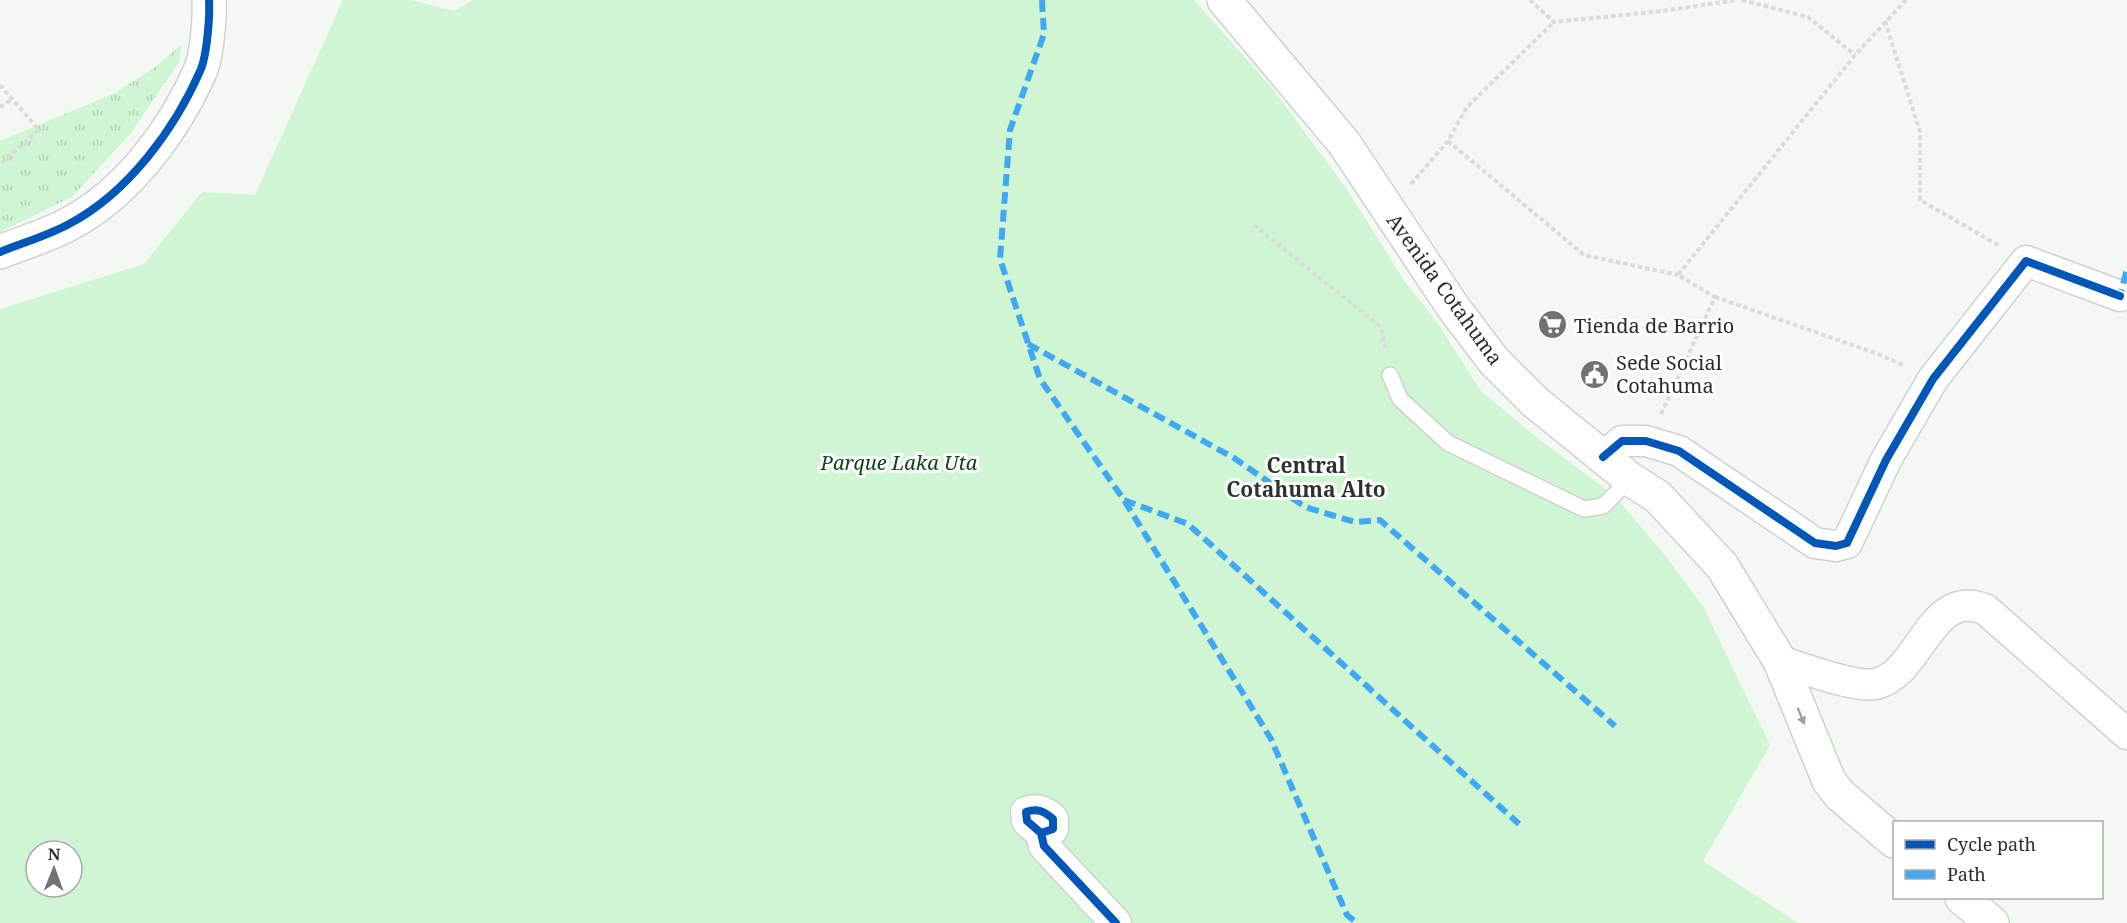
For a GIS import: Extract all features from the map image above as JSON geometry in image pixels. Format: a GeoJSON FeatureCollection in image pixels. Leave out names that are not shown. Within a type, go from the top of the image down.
{"type":"FeatureCollection","features":[{"type":"Feature","properties":{"kind":"main road"},"geometry":{"type":"LineString","coordinates":[[0,252],[69,224],[108,197],[153,152],[178,112],[202,66],[209,0]]}},
{"type":"Feature","properties":{"kind":"main road","name":"Avenida Cotahuma"},"geometry":{"type":"LineString","coordinates":[[1224,0],[1344,143],[1388,212],[1494,361],[1535,402],[1630,479],[1658,497],[1716,558],[1780,662],[1829,781],[1840,795],[1893,840]]}},
{"type":"Feature","properties":{"kind":"main road"},"geometry":{"type":"LineString","coordinates":[[1964,899],[1992,923]]}},
{"type":"Feature","properties":{"kind":"street"},"geometry":{"type":"LineString","coordinates":[[1604,457],[1622,441],[1646,441],[1679,451],[1815,543],[1836,546],[1847,543],[1886,460],[1933,379],[2026,261],[2120,296]]}},
{"type":"Feature","properties":{"kind":"street"},"geometry":{"type":"LineString","coordinates":[[1780,662],[1858,683],[1874,684],[1891,678],[1946,612],[1964,604],[1974,604],[1985,609],[2127,734]]}},
{"type":"Feature","properties":{"kind":"street"},"geometry":{"type":"LineString","coordinates":[[1041,833],[1044,846],[1063,869],[1116,923]]}},
{"type":"Feature","properties":{"kind":"lane"},"geometry":{"type":"LineString","coordinates":[[1390,375],[1400,399],[1448,443],[1529,485],[1584,509],[1603,506],[1630,479]]}},
{"type":"Feature","properties":{"kind":"path"},"geometry":{"type":"LineString","coordinates":[[1530,0],[1554,22]]}},
{"type":"Feature","properties":{"kind":"path"},"geometry":{"type":"LineString","coordinates":[[1388,212],[1448,141],[1467,107],[1554,22],[1654,12],[1737,0]]}},
{"type":"Feature","properties":{"kind":"path"},"geometry":{"type":"LineString","coordinates":[[1742,0],[1808,17],[1855,55]]}},
{"type":"Feature","properties":{"kind":"path"},"geometry":{"type":"LineString","coordinates":[[1678,275],[1855,55],[1906,0]]}},
{"type":"Feature","properties":{"kind":"path"},"geometry":{"type":"LineString","coordinates":[[1885,21],[1920,132],[1920,200],[2026,261]]}},
{"type":"Feature","properties":{"kind":"path"},"geometry":{"type":"LineString","coordinates":[[0,85],[39,130],[0,165]]}},
{"type":"Feature","properties":{"kind":"path"},"geometry":{"type":"LineString","coordinates":[[0,107],[12,99]]}},
{"type":"Feature","properties":{"kind":"path"},"geometry":{"type":"LineString","coordinates":[[1448,141],[1584,255],[1678,275],[1715,297],[1878,354],[1933,379]]}},
{"type":"Feature","properties":{"kind":"path"},"geometry":{"type":"LineString","coordinates":[[1254,225],[1382,327],[1384,346],[1391,365],[1390,375]]}},
{"type":"Feature","properties":{"kind":"path"},"geometry":{"type":"LineString","coordinates":[[1646,441],[1665,407],[1715,297]]}},
{"type":"Feature","properties":{"kind":"green space","name":"Parque Laka Uta"},"geometry":{"type":"Polygon","coordinates":[[[343,0],[411,0],[454,11],[473,0],[1194,0],[1272,88],[1346,188],[1405,282],[1436,321],[1481,391],[1536,437],[1614,495],[1664,554],[1704,608],[1770,745],[1703,861],[1798,923],[0,923],[0,309],[144,264],[202,192],[255,195],[343,0]]]}},
{"type":"Feature","properties":{"kind":"green space"},"geometry":{"type":"Polygon","coordinates":[[[182,44],[179,62],[131,133],[72,197],[0,232],[0,141],[115,93],[154,68],[182,44]]]}},
{"type":"Feature","properties":{"kind":"marked path"},"geometry":{"type":"LineString","coordinates":[[1042,0],[1044,34],[1010,130],[1000,259],[1040,379],[1124,500],[1271,739],[1347,915],[1357,923]]}},
{"type":"Feature","properties":{"kind":"marked path"},"geometry":{"type":"LineString","coordinates":[[2125,296],[2120,296],[2127,269]]}},
{"type":"Feature","properties":{"kind":"marked path"},"geometry":{"type":"LineString","coordinates":[[1028,344],[1234,458],[1305,507],[1355,522],[1380,520],[1615,726]]}},
{"type":"Feature","properties":{"kind":"marked path"},"geometry":{"type":"LineString","coordinates":[[1124,500],[1188,524],[1519,824]]}},
{"type":"Feature","properties":{"kind":"cycle path"},"geometry":{"type":"LineString","coordinates":[[0,252],[61,228],[91,211],[130,177],[147,157],[178,114],[201,69],[208,35],[209,0]]}},
{"type":"Feature","properties":{"kind":"cycle path"},"geometry":{"type":"LineString","coordinates":[[1603,457],[1622,441],[1646,441],[1679,451],[1815,543],[1836,546],[1847,543],[1886,460],[1933,379],[2026,261],[2120,296]]}},
{"type":"Feature","properties":{"kind":"cycle path"},"geometry":{"type":"LineString","coordinates":[[1041,833],[1053,829],[1053,819],[1040,811],[1026,812],[1027,821],[1041,833],[1044,846],[1116,923]]}},
{"type":"Feature","properties":{"kind":"place","name":"Tienda de Barrio"},"geometry":{"type":"Point","coordinates":[1553,325]}},
{"type":"Feature","properties":{"kind":"place","name":"Sede Social Cotahuma"},"geometry":{"type":"Point","coordinates":[1595,374]}},
{"type":"Feature","properties":{"kind":"district","name":"Central Cotahuma Alto"},"geometry":{"type":"Point","coordinates":[1306,477]}}]}
